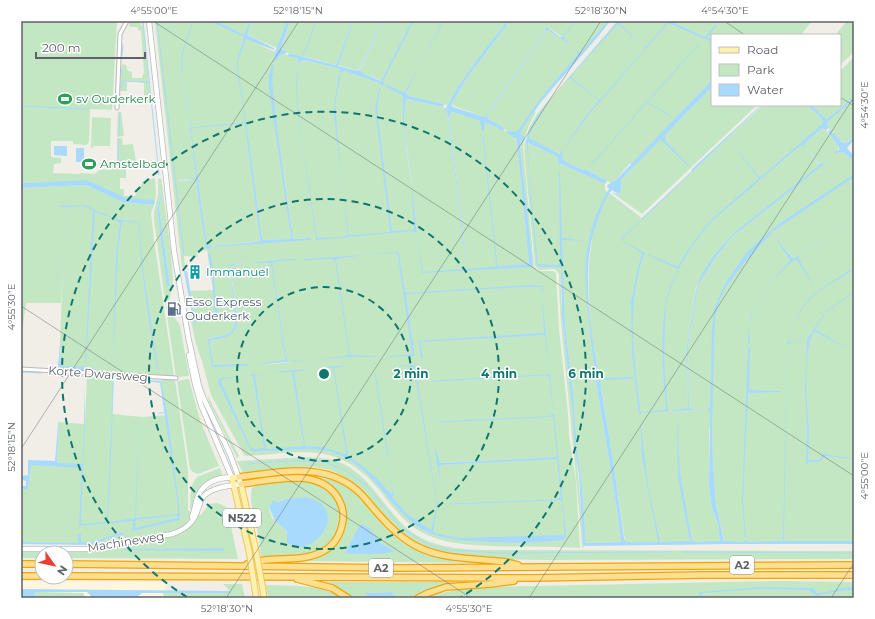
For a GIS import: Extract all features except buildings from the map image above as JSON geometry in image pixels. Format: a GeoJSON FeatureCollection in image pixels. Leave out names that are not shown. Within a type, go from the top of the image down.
{"type":"FeatureCollection","features":[{"type":"Feature","properties":{"kind":"highway","name":"A2"},"geometry":{"type":"LineString","coordinates":[[239,477],[296,471],[326,474],[337,478],[354,488],[388,525],[400,536],[417,547],[448,556],[497,561],[530,567]]}},
{"type":"Feature","properties":{"kind":"highway","name":"A2"},"geometry":{"type":"LineString","coordinates":[[233,566],[265,560],[301,559],[318,554],[327,549],[334,542],[340,533],[343,517],[342,508],[337,496],[327,486],[315,480],[300,478],[241,484]]}},
{"type":"Feature","properties":{"kind":"highway"},"geometry":{"type":"LineString","coordinates":[[21,564],[34,564]]}},
{"type":"Feature","properties":{"kind":"highway","name":"A2"},"geometry":{"type":"LineString","coordinates":[[74,564],[394,568],[854,565]]}},
{"type":"Feature","properties":{"kind":"highway","name":"A2"},"geometry":{"type":"LineString","coordinates":[[74,576],[532,578],[711,575],[854,575]]}},
{"type":"Feature","properties":{"kind":"highway"},"geometry":{"type":"LineString","coordinates":[[21,576],[34,576]]}},
{"type":"Feature","properties":{"kind":"highway","name":"A2"},"geometry":{"type":"LineString","coordinates":[[291,578],[332,588],[348,598]]}},
{"type":"Feature","properties":{"kind":"highway","name":"A2"},"geometry":{"type":"LineString","coordinates":[[418,598],[446,587],[490,584],[532,578]]}},
{"type":"Feature","properties":{"kind":"main road","name":"N522"},"geometry":{"type":"LineString","coordinates":[[149,21],[174,251],[188,336],[199,386],[239,477],[256,552],[264,598]]}},
{"type":"Feature","properties":{"kind":"main road","name":"N522"},"geometry":{"type":"LineString","coordinates":[[174,251],[173,257],[182,322],[195,384],[208,424],[228,466],[234,485],[249,551],[256,598]]}},
{"type":"Feature","properties":{"kind":"main road"},"geometry":{"type":"LineString","coordinates":[[225,477],[228,466]]}},
{"type":"Feature","properties":{"kind":"main road"},"geometry":{"type":"LineString","coordinates":[[183,530],[193,516],[198,496],[202,489],[210,483],[225,477],[239,477]]}},
{"type":"Feature","properties":{"kind":"main road"},"geometry":{"type":"LineString","coordinates":[[234,485],[239,477]]}},
{"type":"Feature","properties":{"kind":"main road"},"geometry":{"type":"LineString","coordinates":[[183,530],[193,521],[204,496],[214,489],[241,484]]}},
{"type":"Feature","properties":{"kind":"main road","name":"Machineweg"},"geometry":{"type":"LineString","coordinates":[[21,549],[90,549],[172,534],[183,530]]}},
{"type":"Feature","properties":{"kind":"street"},"geometry":{"type":"LineString","coordinates":[[117,108],[120,34],[127,21]]}},
{"type":"Feature","properties":{"kind":"street","name":"Korte Dwarsweg"},"geometry":{"type":"LineString","coordinates":[[21,369],[176,378]]}},
{"type":"Feature","properties":{"kind":"shaded area"},"geometry":{"type":"Polygon","coordinates":[[[21,581],[34,581],[34,585],[74,585],[74,581],[166,582],[165,598],[21,598],[21,581]]]}},
{"type":"Feature","properties":{"kind":"green space"},"geometry":{"type":"Polygon","coordinates":[[[21,21],[117,21],[112,110],[90,109],[89,142],[86,145],[73,144],[73,141],[51,141],[51,157],[61,158],[61,163],[54,164],[53,173],[95,174],[100,169],[107,170],[126,168],[126,178],[120,178],[120,189],[124,189],[124,196],[135,196],[143,181],[155,178],[155,201],[124,198],[89,181],[21,182],[21,21]]]}},
{"type":"Feature","properties":{"kind":"green space"},"geometry":{"type":"Polygon","coordinates":[[[131,21],[140,21],[141,26],[141,21],[143,21],[151,101],[144,101],[144,83],[127,81],[127,91],[120,91],[122,64],[126,65],[128,71],[132,72],[132,78],[142,78],[144,72],[141,31],[138,30],[138,27],[130,27],[129,25],[131,21]]]}},
{"type":"Feature","properties":{"kind":"green space"},"geometry":{"type":"Polygon","coordinates":[[[155,21],[192,21],[192,25],[193,21],[287,21],[277,48],[247,35],[262,46],[275,52],[274,61],[276,61],[281,55],[285,54],[297,58],[299,64],[304,60],[340,69],[342,73],[344,71],[379,83],[383,81],[360,71],[384,21],[507,21],[464,78],[447,105],[409,96],[406,93],[403,96],[403,108],[408,165],[412,188],[404,118],[406,99],[447,108],[467,266],[449,117],[450,114],[453,112],[481,121],[484,130],[485,123],[504,130],[512,136],[517,143],[528,265],[532,265],[520,146],[521,141],[524,141],[523,148],[534,266],[538,271],[553,271],[556,273],[559,329],[569,436],[576,481],[580,548],[484,546],[459,544],[435,538],[413,527],[396,511],[366,476],[351,464],[336,457],[320,453],[304,452],[244,455],[211,395],[196,344],[190,316],[194,322],[212,317],[195,319],[190,291],[213,290],[207,250],[197,252],[198,257],[184,256],[185,266],[182,268],[155,21]],[[184,83],[196,177],[195,179],[177,180],[195,180],[207,250],[211,247],[311,238],[293,238],[282,160],[291,236],[290,239],[262,240],[247,131],[260,241],[207,245],[184,83]],[[249,263],[231,264],[229,267],[235,312],[235,324],[231,332],[208,339],[213,365],[211,340],[221,338],[232,332],[238,319],[230,268],[232,265],[249,263]],[[274,280],[285,361],[264,365],[292,362],[288,361],[286,358],[274,280]],[[544,459],[439,463],[439,467],[441,465],[544,459]]]}},
{"type":"Feature","properties":{"kind":"green space"},"geometry":{"type":"Polygon","coordinates":[[[290,21],[352,21],[337,63],[334,65],[281,50],[290,21]]]}},
{"type":"Feature","properties":{"kind":"green space"},"geometry":{"type":"Polygon","coordinates":[[[353,21],[383,21],[358,71],[338,65],[353,21]]]}},
{"type":"Feature","properties":{"kind":"green space"},"geometry":{"type":"Polygon","coordinates":[[[510,21],[610,21],[538,104],[534,110],[536,112],[525,137],[507,131],[487,118],[487,116],[546,31],[548,30],[570,45],[562,37],[543,24],[546,28],[545,31],[485,117],[451,105],[467,78],[510,21]]]}},
{"type":"Feature","properties":{"kind":"green space"},"geometry":{"type":"Polygon","coordinates":[[[617,21],[570,76],[620,21],[812,21],[802,34],[711,34],[711,81],[675,119],[679,121],[711,87],[711,106],[756,106],[642,214],[611,192],[617,194],[620,189],[621,180],[635,166],[630,163],[615,181],[611,183],[587,170],[568,163],[562,158],[561,154],[527,138],[529,128],[537,114],[617,21]]]}},
{"type":"Feature","properties":{"kind":"green space"},"geometry":{"type":"Polygon","coordinates":[[[847,21],[854,21],[854,52],[841,64],[841,34],[836,34],[847,21]]]}},
{"type":"Feature","properties":{"kind":"green space"},"geometry":{"type":"Polygon","coordinates":[[[854,57],[854,137],[847,143],[836,137],[813,106],[841,106],[841,70],[854,57]]]}},
{"type":"Feature","properties":{"kind":"green space"},"geometry":{"type":"Polygon","coordinates":[[[762,106],[807,106],[823,121],[822,128],[826,130],[839,147],[836,154],[843,152],[854,162],[854,175],[852,178],[854,177],[854,543],[785,540],[784,543],[725,544],[716,504],[712,428],[709,427],[709,486],[712,509],[718,523],[721,544],[626,545],[593,343],[589,304],[589,266],[594,228],[587,262],[588,309],[595,373],[622,542],[586,543],[582,485],[577,449],[573,391],[565,325],[561,273],[563,326],[572,395],[583,544],[585,546],[582,548],[561,327],[559,274],[555,269],[539,270],[535,266],[524,150],[525,142],[556,156],[560,167],[561,164],[605,184],[605,190],[642,218],[762,106]],[[807,149],[819,165],[727,240],[699,281],[696,287],[687,346],[688,409],[673,411],[706,410],[689,408],[688,347],[698,285],[716,257],[732,237],[833,156],[822,164],[819,163],[807,149]]]}},
{"type":"Feature","properties":{"kind":"green space"},"geometry":{"type":"Polygon","coordinates":[[[118,112],[121,112],[124,136],[117,137],[118,112]]]}},
{"type":"Feature","properties":{"kind":"green space"},"geometry":{"type":"Polygon","coordinates":[[[92,117],[111,118],[110,146],[93,146],[93,148],[91,148],[92,117]]]}},
{"type":"Feature","properties":{"kind":"green space"},"geometry":{"type":"Polygon","coordinates":[[[117,138],[122,138],[123,145],[133,144],[136,161],[143,162],[146,168],[126,166],[117,163],[117,138]]]}},
{"type":"Feature","properties":{"kind":"green space"},"geometry":{"type":"Polygon","coordinates":[[[161,178],[173,280],[170,298],[166,304],[168,306],[169,314],[167,315],[154,220],[154,212],[158,195],[158,179],[161,178]],[[159,180],[160,199],[157,208],[168,286],[170,285],[159,207],[161,200],[159,180]]]}},
{"type":"Feature","properties":{"kind":"green space"},"geometry":{"type":"Polygon","coordinates":[[[86,185],[122,202],[154,205],[151,213],[154,240],[174,376],[60,368],[63,266],[61,303],[26,303],[21,339],[21,188],[86,185]]]}},
{"type":"Feature","properties":{"kind":"green space"},"geometry":{"type":"Polygon","coordinates":[[[167,316],[174,317],[180,325],[189,376],[176,377],[167,316]]]}},
{"type":"Feature","properties":{"kind":"green space"},"geometry":{"type":"Polygon","coordinates":[[[87,375],[114,377],[112,414],[142,417],[166,415],[161,380],[175,380],[188,470],[188,510],[192,513],[187,523],[177,531],[90,547],[89,545],[124,534],[123,532],[91,542],[81,542],[80,533],[80,544],[21,542],[21,489],[28,489],[31,465],[57,461],[58,422],[85,424],[87,375]]]}},
{"type":"Feature","properties":{"kind":"green space"},"geometry":{"type":"Polygon","coordinates":[[[189,379],[200,420],[219,466],[198,474],[190,469],[177,381],[189,379]]]}},
{"type":"Feature","properties":{"kind":"green space"},"geometry":{"type":"Polygon","coordinates":[[[208,396],[239,456],[237,458],[209,402],[208,396]]]}},
{"type":"Feature","properties":{"kind":"green space"},"geometry":{"type":"Polygon","coordinates":[[[308,457],[330,459],[344,464],[367,482],[394,515],[416,535],[423,539],[447,547],[481,550],[854,551],[854,559],[536,560],[441,555],[423,548],[401,534],[389,523],[362,491],[346,478],[337,473],[326,469],[303,467],[244,473],[237,461],[308,457]]]}},
{"type":"Feature","properties":{"kind":"green space"},"geometry":{"type":"Polygon","coordinates":[[[220,468],[222,473],[221,476],[206,484],[193,510],[190,508],[191,492],[194,480],[197,477],[220,468]]]}},
{"type":"Feature","properties":{"kind":"green space"},"geometry":{"type":"Polygon","coordinates":[[[310,474],[324,476],[348,487],[368,503],[412,546],[424,553],[452,560],[492,563],[302,561],[322,556],[335,546],[341,538],[344,529],[346,511],[344,502],[339,493],[332,486],[321,480],[300,475],[310,474]],[[354,536],[345,553],[365,554],[392,552],[394,550],[386,547],[379,541],[354,536]]]}},
{"type":"Feature","properties":{"kind":"green space"},"geometry":{"type":"Polygon","coordinates":[[[287,481],[311,481],[327,488],[339,503],[341,520],[337,535],[327,547],[318,552],[302,556],[261,556],[251,499],[252,488],[259,484],[287,481]],[[305,497],[286,499],[279,502],[273,500],[269,508],[272,518],[286,530],[293,547],[305,546],[305,497]]]}},
{"type":"Feature","properties":{"kind":"green space"},"geometry":{"type":"Polygon","coordinates":[[[217,503],[225,506],[228,512],[238,559],[74,558],[74,552],[89,552],[180,534],[189,527],[197,515],[201,515],[209,504],[217,503]]]}},
{"type":"Feature","properties":{"kind":"green space"},"geometry":{"type":"Polygon","coordinates":[[[21,550],[34,550],[34,558],[21,558],[21,550]]]}},
{"type":"Feature","properties":{"kind":"green space"},"geometry":{"type":"Polygon","coordinates":[[[780,581],[854,582],[854,598],[425,598],[446,592],[481,587],[780,581]]]}},
{"type":"Feature","properties":{"kind":"green space"},"geometry":{"type":"Polygon","coordinates":[[[315,582],[485,582],[428,591],[414,598],[392,598],[394,595],[392,592],[366,593],[367,598],[351,598],[339,588],[315,582]]]}},
{"type":"Feature","properties":{"kind":"green space"},"geometry":{"type":"Polygon","coordinates":[[[223,584],[242,584],[245,598],[230,598],[230,596],[229,598],[165,598],[162,592],[229,593],[230,591],[223,584]]]}},
{"type":"Feature","properties":{"kind":"green space"},"geometry":{"type":"Polygon","coordinates":[[[266,585],[316,588],[335,593],[344,598],[268,598],[266,585]]]}},
{"type":"Feature","properties":{"kind":"green space"},"geometry":{"type":"Polygon","coordinates":[[[35,593],[84,593],[84,598],[35,598],[35,593]]]}},
{"type":"Feature","properties":{"kind":"water"},"geometry":{"type":"Polygon","coordinates":[[[210,21],[216,21],[244,35],[251,21],[247,35],[274,48],[274,50],[246,39],[238,61],[262,239],[290,239],[291,236],[269,89],[269,75],[272,65],[274,65],[272,80],[277,128],[293,238],[311,238],[311,240],[211,247],[208,250],[206,248],[196,182],[195,180],[176,181],[195,179],[196,177],[183,72],[207,245],[210,246],[260,241],[245,124],[243,123],[245,121],[237,68],[237,62],[244,37],[210,21]]]}},
{"type":"Feature","properties":{"kind":"water"},"geometry":{"type":"Polygon","coordinates":[[[287,21],[290,21],[281,49],[286,52],[274,61],[275,52],[287,21]]]}},
{"type":"Feature","properties":{"kind":"water"},"geometry":{"type":"Polygon","coordinates":[[[352,21],[338,66],[358,71],[384,21],[360,70],[364,74],[381,81],[412,21],[414,21],[383,81],[383,85],[344,71],[342,73],[340,72],[340,69],[304,60],[299,64],[297,58],[288,56],[289,53],[335,65],[352,21]]]}},
{"type":"Feature","properties":{"kind":"water"},"geometry":{"type":"Polygon","coordinates":[[[444,21],[406,93],[409,96],[444,104],[443,107],[406,99],[404,118],[417,234],[413,231],[316,240],[304,155],[317,238],[340,237],[348,235],[343,192],[349,235],[389,232],[390,230],[375,109],[379,88],[377,110],[392,231],[414,229],[411,182],[403,120],[403,96],[385,86],[386,84],[405,92],[444,21]]]}},
{"type":"Feature","properties":{"kind":"water"},"geometry":{"type":"Polygon","coordinates":[[[507,21],[510,21],[467,78],[451,105],[453,107],[485,117],[545,31],[546,28],[543,24],[560,37],[563,37],[570,45],[548,30],[546,31],[487,116],[487,118],[504,128],[503,131],[485,123],[484,131],[482,131],[480,121],[453,112],[450,114],[449,117],[467,267],[446,110],[454,93],[468,72],[507,21]]]}},
{"type":"Feature","properties":{"kind":"water"},"geometry":{"type":"Polygon","coordinates":[[[608,21],[610,21],[531,116],[520,134],[525,137],[524,141],[521,141],[520,146],[533,267],[422,273],[417,239],[423,272],[529,264],[517,143],[516,139],[506,132],[517,132],[546,92],[577,56],[578,53],[573,48],[580,53],[608,21]]]}},
{"type":"Feature","properties":{"kind":"water"},"geometry":{"type":"Polygon","coordinates":[[[618,21],[620,21],[619,23],[643,46],[618,24],[571,76],[599,100],[668,21],[705,37],[715,25],[716,27],[707,38],[711,40],[711,42],[668,23],[587,117],[563,150],[562,158],[568,163],[587,170],[607,181],[605,184],[561,164],[559,167],[558,158],[556,156],[528,143],[529,176],[538,264],[558,265],[560,263],[559,172],[562,237],[585,241],[564,240],[562,242],[563,268],[539,267],[537,266],[530,196],[527,143],[525,142],[536,118],[554,95],[540,114],[529,138],[560,154],[582,121],[598,102],[598,100],[570,78],[562,86],[618,21]]]}},
{"type":"Feature","properties":{"kind":"water"},"geometry":{"type":"Polygon","coordinates":[[[298,67],[297,93],[300,122],[296,89],[298,67]]]}},
{"type":"Feature","properties":{"kind":"water"},"geometry":{"type":"Polygon","coordinates":[[[339,75],[341,75],[335,104],[342,179],[334,115],[334,105],[339,75]]]}},
{"type":"Feature","properties":{"kind":"water"},"geometry":{"type":"Polygon","coordinates":[[[711,81],[711,88],[665,135],[665,140],[690,168],[660,140],[621,180],[621,192],[618,194],[612,190],[609,193],[642,218],[609,194],[602,208],[590,246],[588,265],[588,298],[599,378],[633,377],[633,379],[600,380],[624,538],[626,542],[658,542],[642,457],[640,418],[648,485],[660,542],[690,541],[678,478],[677,415],[680,474],[692,541],[720,541],[718,523],[712,509],[709,486],[710,412],[708,409],[710,407],[712,328],[714,310],[718,299],[726,282],[747,252],[780,223],[854,174],[854,177],[772,232],[745,262],[726,287],[720,299],[715,317],[712,428],[716,504],[724,541],[744,542],[747,539],[747,542],[783,541],[787,343],[790,334],[788,343],[805,340],[788,344],[787,346],[784,539],[785,541],[854,541],[854,544],[585,546],[583,544],[579,475],[562,316],[561,273],[563,273],[565,325],[573,391],[586,543],[621,542],[615,494],[591,346],[585,274],[589,240],[597,213],[609,189],[607,186],[617,179],[711,81]]]}},
{"type":"Feature","properties":{"kind":"water"},"geometry":{"type":"Polygon","coordinates":[[[854,97],[853,100],[827,122],[829,128],[826,130],[822,128],[804,144],[805,147],[801,145],[712,221],[692,246],[679,268],[670,290],[666,306],[670,287],[678,269],[648,254],[678,267],[688,249],[712,219],[758,179],[758,177],[729,141],[761,177],[822,124],[823,121],[807,106],[813,106],[827,119],[854,97]]]}},
{"type":"Feature","properties":{"kind":"water"},"geometry":{"type":"Polygon","coordinates":[[[761,106],[642,220],[642,218],[691,172],[692,169],[761,106]]]}},
{"type":"Feature","properties":{"kind":"water"},"geometry":{"type":"Polygon","coordinates":[[[830,130],[842,142],[847,143],[854,137],[854,140],[847,148],[854,156],[854,162],[843,152],[836,154],[835,152],[839,150],[839,147],[828,132],[830,130]]]}},
{"type":"Feature","properties":{"kind":"water"},"geometry":{"type":"Polygon","coordinates":[[[54,146],[67,146],[67,156],[54,155],[54,146]]]}},
{"type":"Feature","properties":{"kind":"water"},"geometry":{"type":"Polygon","coordinates":[[[76,148],[84,148],[84,162],[76,162],[76,148]]]}},
{"type":"Feature","properties":{"kind":"water"},"geometry":{"type":"Polygon","coordinates":[[[806,149],[819,163],[822,164],[834,156],[732,237],[716,257],[698,285],[688,347],[689,408],[706,410],[672,411],[688,408],[687,346],[696,290],[702,274],[719,249],[739,229],[818,166],[819,164],[806,149]]]}},
{"type":"Feature","properties":{"kind":"water"},"geometry":{"type":"Polygon","coordinates":[[[87,180],[126,198],[153,200],[155,201],[154,205],[122,202],[86,185],[21,188],[21,182],[87,180]]]}},
{"type":"Feature","properties":{"kind":"water"},"geometry":{"type":"Polygon","coordinates":[[[159,180],[161,200],[159,207],[170,286],[167,286],[157,208],[160,199],[159,180]]]}},
{"type":"Feature","properties":{"kind":"water"},"geometry":{"type":"Polygon","coordinates":[[[85,205],[115,219],[137,222],[139,224],[144,277],[158,369],[146,298],[139,227],[136,223],[129,221],[122,222],[118,250],[113,366],[116,255],[120,224],[119,222],[95,211],[85,362],[93,210],[84,206],[67,207],[66,210],[65,207],[56,206],[85,205]]]}},
{"type":"Feature","properties":{"kind":"water"},"geometry":{"type":"Polygon","coordinates":[[[639,222],[623,238],[623,241],[646,254],[644,254],[638,274],[633,314],[634,354],[641,415],[639,415],[632,354],[631,303],[642,253],[622,241],[622,238],[639,222]]]}},
{"type":"Feature","properties":{"kind":"water"},"geometry":{"type":"Polygon","coordinates":[[[854,222],[801,254],[802,253],[854,222]]]}},
{"type":"Feature","properties":{"kind":"water"},"geometry":{"type":"Polygon","coordinates":[[[774,236],[793,259],[801,254],[798,258],[816,288],[796,259],[782,270],[775,278],[757,304],[771,282],[790,260],[774,236]]]}},
{"type":"Feature","properties":{"kind":"water"},"geometry":{"type":"Polygon","coordinates":[[[397,252],[399,254],[405,292],[407,293],[530,285],[542,286],[543,291],[541,287],[524,287],[407,294],[406,296],[412,339],[414,342],[414,356],[384,357],[412,354],[398,256],[396,253],[367,254],[397,252]]]}},
{"type":"Feature","properties":{"kind":"water"},"geometry":{"type":"Polygon","coordinates":[[[208,254],[211,254],[218,317],[194,322],[184,271],[187,271],[195,319],[215,317],[212,276],[208,254]]]}},
{"type":"Feature","properties":{"kind":"water"},"geometry":{"type":"Polygon","coordinates":[[[365,255],[336,259],[350,355],[380,357],[349,357],[313,360],[345,356],[349,354],[335,260],[304,259],[365,255]]]}},
{"type":"Feature","properties":{"kind":"water"},"geometry":{"type":"Polygon","coordinates":[[[301,259],[274,262],[272,264],[286,358],[288,361],[309,360],[252,365],[285,360],[271,263],[251,263],[301,259]]]}},
{"type":"Feature","properties":{"kind":"water"},"geometry":{"type":"Polygon","coordinates":[[[249,263],[232,265],[230,268],[237,316],[236,328],[228,336],[211,340],[210,342],[213,365],[248,364],[247,366],[212,367],[208,339],[231,332],[235,324],[235,312],[229,267],[231,264],[249,263]]]}},
{"type":"Feature","properties":{"kind":"water"},"geometry":{"type":"Polygon","coordinates":[[[854,268],[814,296],[802,310],[793,325],[797,316],[812,297],[830,283],[854,268]]]}},
{"type":"Feature","properties":{"kind":"water"},"geometry":{"type":"Polygon","coordinates":[[[854,292],[826,312],[815,329],[850,350],[814,331],[810,340],[808,351],[806,378],[809,429],[808,460],[819,460],[823,454],[851,459],[826,456],[818,462],[809,462],[806,465],[807,430],[805,389],[807,339],[826,311],[854,292]]]}},
{"type":"Feature","properties":{"kind":"water"},"geometry":{"type":"Polygon","coordinates":[[[542,295],[550,372],[545,335],[420,342],[423,358],[421,358],[419,342],[417,341],[543,333],[542,295]]]}},
{"type":"Feature","properties":{"kind":"water"},"geometry":{"type":"Polygon","coordinates":[[[666,306],[664,356],[667,403],[669,411],[644,413],[664,410],[666,408],[662,339],[666,306]]]}},
{"type":"Feature","properties":{"kind":"water"},"geometry":{"type":"Polygon","coordinates":[[[60,344],[61,366],[85,367],[86,365],[87,368],[96,369],[96,371],[49,368],[49,366],[58,366],[60,344]]]}},
{"type":"Feature","properties":{"kind":"water"},"geometry":{"type":"Polygon","coordinates":[[[748,347],[750,347],[749,390],[781,391],[748,393],[743,501],[745,537],[742,501],[748,347]]]}},
{"type":"Feature","properties":{"kind":"water"},"geometry":{"type":"Polygon","coordinates":[[[350,365],[334,368],[348,456],[371,473],[391,494],[393,491],[387,454],[394,494],[392,497],[407,514],[431,530],[437,506],[416,380],[413,367],[396,366],[415,365],[437,503],[439,504],[433,531],[435,533],[458,538],[564,535],[562,501],[554,499],[561,498],[557,459],[441,465],[439,467],[441,487],[434,445],[440,463],[556,457],[553,417],[543,417],[554,414],[566,536],[564,540],[519,543],[457,540],[435,535],[415,525],[397,508],[364,471],[344,457],[332,452],[313,449],[251,451],[218,382],[219,379],[222,378],[244,375],[223,379],[221,382],[251,448],[264,448],[253,376],[247,375],[267,373],[255,375],[266,448],[304,446],[292,372],[271,372],[310,369],[294,372],[305,446],[322,447],[345,454],[346,452],[333,368],[313,368],[350,365]]]}},
{"type":"Feature","properties":{"kind":"water"},"geometry":{"type":"Polygon","coordinates":[[[550,374],[554,413],[549,377],[544,375],[550,374]]]}},
{"type":"Feature","properties":{"kind":"water"},"geometry":{"type":"Polygon","coordinates":[[[146,381],[161,381],[167,413],[179,505],[179,520],[132,531],[133,521],[79,526],[82,468],[31,465],[28,489],[21,489],[21,486],[26,486],[26,481],[21,479],[21,476],[28,475],[28,460],[55,461],[58,425],[58,463],[83,464],[85,385],[85,425],[81,524],[106,522],[108,510],[108,521],[110,522],[135,518],[139,422],[136,518],[178,514],[160,383],[146,381]],[[178,515],[136,520],[135,528],[177,518],[178,515]]]}},
{"type":"Feature","properties":{"kind":"water"},"geometry":{"type":"Polygon","coordinates":[[[305,497],[320,503],[327,512],[328,522],[323,532],[316,540],[306,546],[296,547],[287,542],[286,530],[275,521],[269,507],[273,500],[279,502],[286,499],[305,497]]]}},
{"type":"Feature","properties":{"kind":"water"},"geometry":{"type":"Polygon","coordinates":[[[362,524],[369,528],[382,544],[395,551],[370,554],[345,553],[358,528],[362,524]]]}},
{"type":"Feature","properties":{"kind":"water"},"geometry":{"type":"Polygon","coordinates":[[[123,532],[124,534],[89,545],[21,544],[21,542],[78,543],[78,534],[81,534],[81,542],[91,542],[123,532]]]}},
{"type":"Feature","properties":{"kind":"water"},"geometry":{"type":"Polygon","coordinates":[[[224,548],[224,551],[124,550],[126,549],[224,548]]]}},
{"type":"Feature","properties":{"kind":"water"},"geometry":{"type":"Polygon","coordinates":[[[760,587],[814,588],[817,594],[843,588],[854,587],[854,590],[845,590],[816,596],[809,590],[757,589],[703,593],[701,595],[702,598],[699,598],[700,592],[760,587]]]}},
{"type":"Feature","properties":{"kind":"water"},"geometry":{"type":"Polygon","coordinates":[[[21,589],[230,591],[230,593],[142,593],[136,598],[118,598],[117,596],[115,598],[93,598],[87,592],[38,592],[35,593],[35,598],[21,598],[21,589]]]}},
{"type":"Feature","properties":{"kind":"water"},"geometry":{"type":"Polygon","coordinates":[[[392,592],[394,595],[392,598],[367,598],[366,593],[392,592]]]}},
{"type":"Feature","properties":{"kind":"waterway"},"geometry":{"type":"LineString","coordinates":[[143,21],[159,175]]}},
{"type":"Feature","properties":{"kind":"waterway"},"geometry":{"type":"LineString","coordinates":[[157,21],[184,256]]}},
{"type":"Feature","properties":{"kind":"waterway"},"geometry":{"type":"LineString","coordinates":[[302,56],[316,21]]}},
{"type":"Feature","properties":{"kind":"waterway"},"geometry":{"type":"LineString","coordinates":[[562,38],[576,21]]}},
{"type":"Feature","properties":{"kind":"waterway"},"geometry":{"type":"LineString","coordinates":[[183,71],[182,59],[184,47],[192,23]]}},
{"type":"Feature","properties":{"kind":"waterway"},"geometry":{"type":"LineString","coordinates":[[590,166],[699,44]]}},
{"type":"Feature","properties":{"kind":"waterway"},"geometry":{"type":"LineString","coordinates":[[122,56],[123,45]]}},
{"type":"Feature","properties":{"kind":"waterway"},"geometry":{"type":"LineString","coordinates":[[122,69],[122,76]]}},
{"type":"Feature","properties":{"kind":"waterway"},"geometry":{"type":"LineString","coordinates":[[121,88],[122,81],[148,82]]}},
{"type":"Feature","properties":{"kind":"waterway"},"geometry":{"type":"LineString","coordinates":[[120,104],[121,95]]}},
{"type":"Feature","properties":{"kind":"waterway"},"geometry":{"type":"LineString","coordinates":[[121,102],[151,102]]}},
{"type":"Feature","properties":{"kind":"waterway"},"geometry":{"type":"LineString","coordinates":[[648,103],[671,116]]}},
{"type":"Feature","properties":{"kind":"waterway"},"geometry":{"type":"LineString","coordinates":[[21,106],[87,109]]}},
{"type":"Feature","properties":{"kind":"waterway"},"geometry":{"type":"LineString","coordinates":[[119,135],[120,113]]}},
{"type":"Feature","properties":{"kind":"waterway"},"geometry":{"type":"LineString","coordinates":[[190,128],[243,123]]}},
{"type":"Feature","properties":{"kind":"waterway"},"geometry":{"type":"LineString","coordinates":[[483,135],[497,267]]}},
{"type":"Feature","properties":{"kind":"waterway"},"geometry":{"type":"LineString","coordinates":[[118,161],[119,139]]}},
{"type":"Feature","properties":{"kind":"waterway"},"geometry":{"type":"LineString","coordinates":[[118,160],[124,164],[158,167]]}},
{"type":"Feature","properties":{"kind":"waterway"},"geometry":{"type":"LineString","coordinates":[[60,349],[61,344]]}},
{"type":"Feature","properties":{"kind":"waterway"},"geometry":{"type":"LineString","coordinates":[[21,372],[41,373]]}},
{"type":"Feature","properties":{"kind":"waterway"},"geometry":{"type":"LineString","coordinates":[[375,373],[388,455]]}},
{"type":"Feature","properties":{"kind":"waterway"},"geometry":{"type":"LineString","coordinates":[[49,374],[146,380]]}},
{"type":"Feature","properties":{"kind":"waterway"},"geometry":{"type":"LineString","coordinates":[[433,381],[544,375]]}},
{"type":"Feature","properties":{"kind":"waterway"},"geometry":{"type":"LineString","coordinates":[[101,377],[113,379],[112,417]]}},
{"type":"Feature","properties":{"kind":"waterway"},"geometry":{"type":"LineString","coordinates":[[158,413],[164,413]]}},
{"type":"Feature","properties":{"kind":"waterway"},"geometry":{"type":"LineString","coordinates":[[439,422],[543,417]]}},
{"type":"Feature","properties":{"kind":"waterway"},"geometry":{"type":"LineString","coordinates":[[108,512],[112,421]]}},
{"type":"Feature","properties":{"kind":"waterway"},"geometry":{"type":"LineString","coordinates":[[248,464],[288,461],[322,461],[345,470],[366,485],[400,526],[432,546],[448,550],[501,553],[671,552]]}},
{"type":"Feature","properties":{"kind":"waterway"},"geometry":{"type":"LineString","coordinates":[[451,504],[556,500]]}},
{"type":"Feature","properties":{"kind":"waterway"},"geometry":{"type":"LineString","coordinates":[[684,552],[854,553]]}},
{"type":"Feature","properties":{"kind":"place","name":"sv Ouderkerk"},"geometry":{"type":"Point","coordinates":[65,99]}},
{"type":"Feature","properties":{"kind":"place","name":"Amstelbad"},"geometry":{"type":"Point","coordinates":[89,164]}},
{"type":"Feature","properties":{"kind":"place","name":"Immanuel"},"geometry":{"type":"Point","coordinates":[195,272]}},
{"type":"Feature","properties":{"kind":"place","name":"Esso Express Ouderkerk"},"geometry":{"type":"Point","coordinates":[174,309]}}]}
